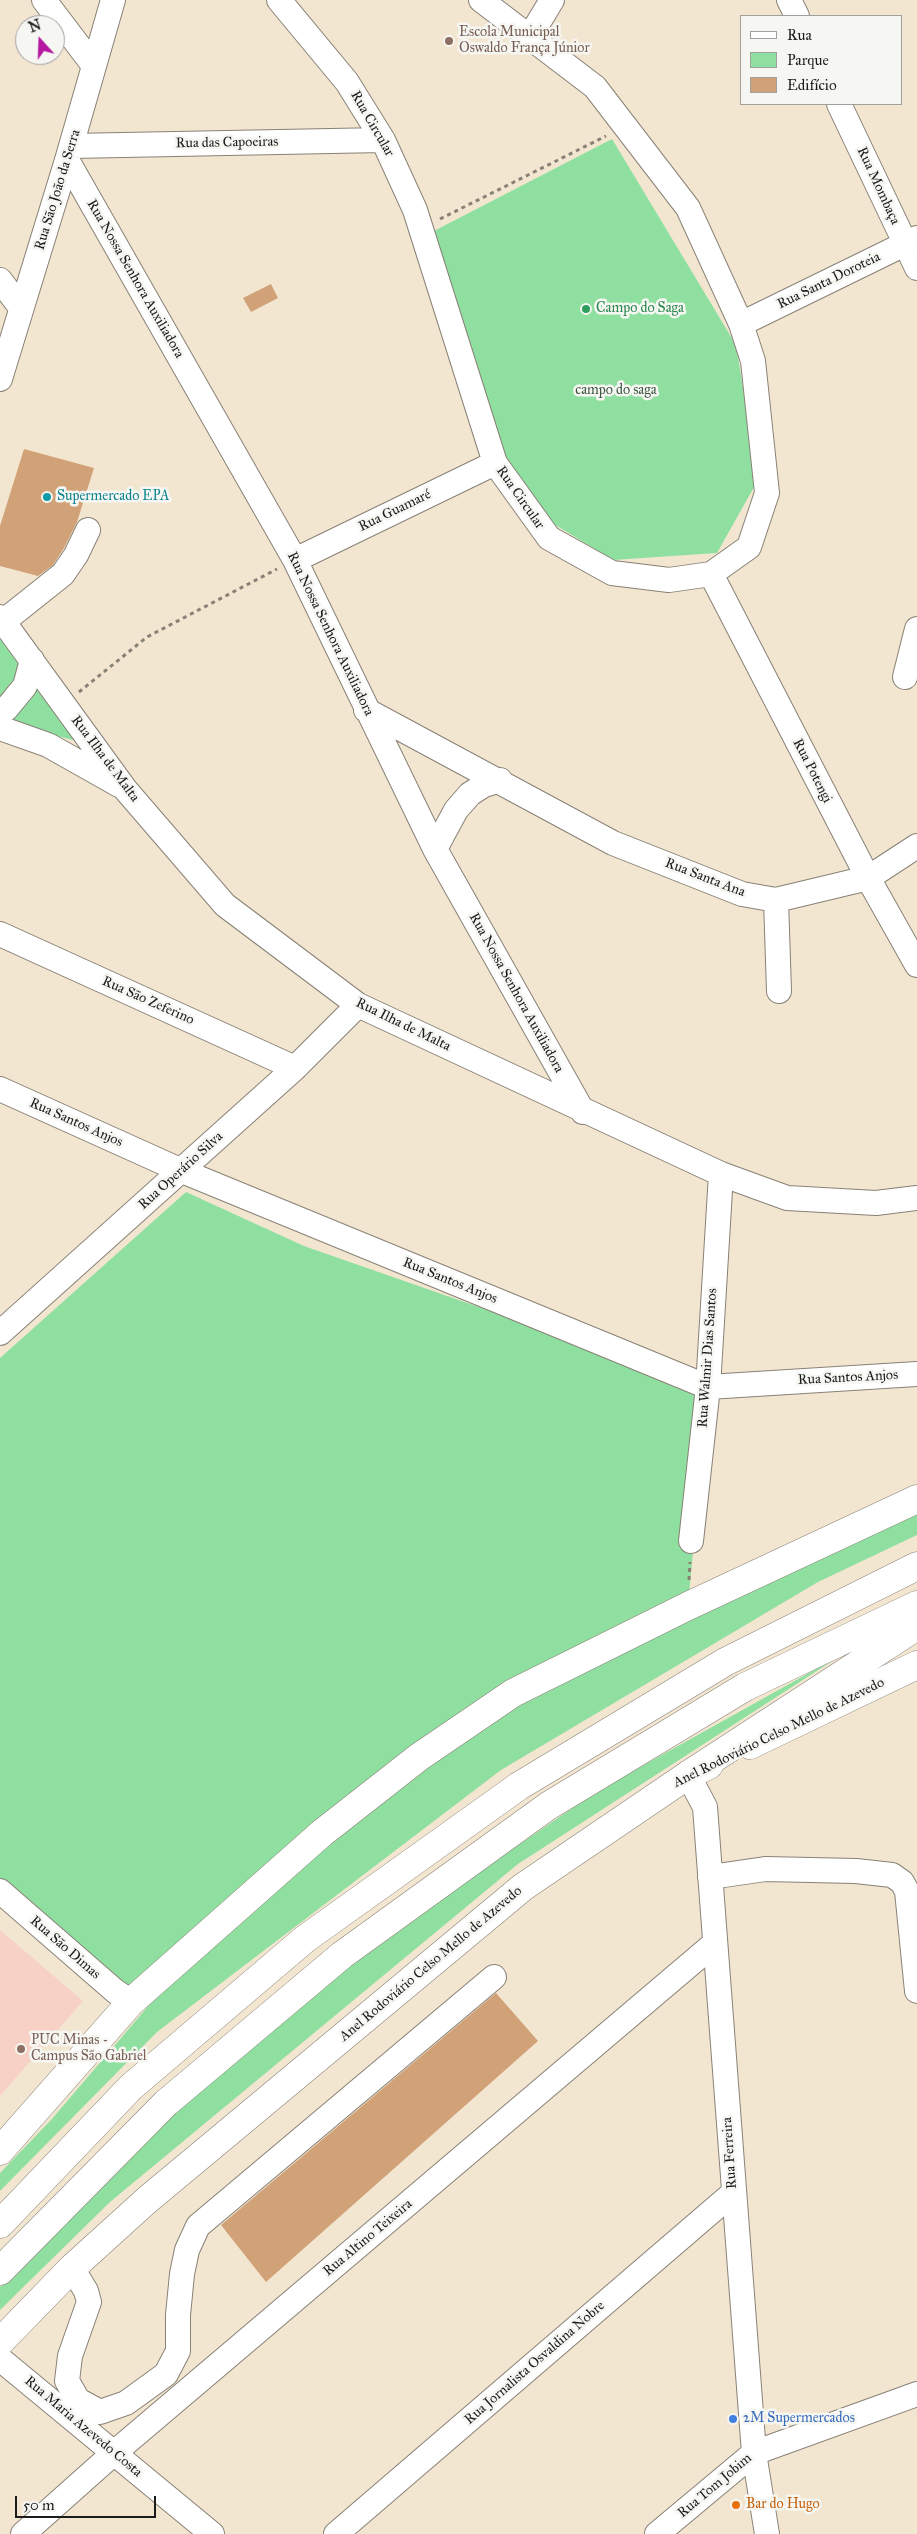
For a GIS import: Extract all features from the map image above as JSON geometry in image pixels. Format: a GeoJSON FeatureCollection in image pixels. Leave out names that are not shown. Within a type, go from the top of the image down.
{"type":"FeatureCollection","features":[{"type":"Feature","properties":{"kind":"main road"},"geometry":{"type":"LineString","coordinates":[[0,2151],[131,2002],[322,1833],[419,1757],[513,1693],[688,1606],[917,1499]]}},
{"type":"Feature","properties":{"kind":"main road"},"geometry":{"type":"LineString","coordinates":[[0,2224],[131,2087],[305,1939],[519,1786],[725,1662],[917,1566]]}},
{"type":"Feature","properties":{"kind":"main road"},"geometry":{"type":"LineString","coordinates":[[0,2271],[166,2103],[342,1955],[548,1806],[745,1687],[917,1605]]}},
{"type":"Feature","properties":{"kind":"main road"},"geometry":{"type":"LineString","coordinates":[[688,1775],[917,1626]]}},
{"type":"Feature","properties":{"kind":"main road","name":"Anel Rodoviário Celso Mello de Azevedo"},"geometry":{"type":"LineString","coordinates":[[0,2342],[72,2268],[263,2102],[523,1887],[688,1775],[917,1665]]}},
{"type":"Feature","properties":{"kind":"street"},"geometry":{"type":"LineString","coordinates":[[44,0],[94,66]]}},
{"type":"Feature","properties":{"kind":"street","name":"Rua São João da Serra"},"geometry":{"type":"LineString","coordinates":[[0,379],[69,153],[113,0]]}},
{"type":"Feature","properties":{"kind":"street","name":"Rua Circular"},"geometry":{"type":"LineString","coordinates":[[279,0],[347,82],[383,140],[422,229],[495,463],[549,538],[612,574],[669,580],[711,574],[749,547],[767,493],[753,361],[741,324],[688,208],[595,87],[481,0]]}},
{"type":"Feature","properties":{"kind":"street"},"geometry":{"type":"LineString","coordinates":[[529,38],[552,0]]}},
{"type":"Feature","properties":{"kind":"street"},"geometry":{"type":"LineString","coordinates":[[790,0],[797,15]]}},
{"type":"Feature","properties":{"kind":"street","name":"Rua Mombaça"},"geometry":{"type":"LineString","coordinates":[[840,105],[911,240],[917,268]]}},
{"type":"Feature","properties":{"kind":"street","name":"Rua das Capoeiras"},"geometry":{"type":"LineString","coordinates":[[69,153],[383,140]]}},
{"type":"Feature","properties":{"kind":"street","name":"Rua Nossa Senhora Auxiliadora"},"geometry":{"type":"LineString","coordinates":[[69,153],[295,560],[435,849],[583,1112]]}},
{"type":"Feature","properties":{"kind":"street","name":"Rua Santa Doroteia"},"geometry":{"type":"LineString","coordinates":[[741,324],[911,240]]}},
{"type":"Feature","properties":{"kind":"street"},"geometry":{"type":"LineString","coordinates":[[0,280],[21,308]]}},
{"type":"Feature","properties":{"kind":"street","name":"Rua Guamaré"},"geometry":{"type":"LineString","coordinates":[[295,560],[495,463]]}},
{"type":"Feature","properties":{"kind":"street"},"geometry":{"type":"LineString","coordinates":[[1,619],[63,574],[76,555],[88,530]]}},
{"type":"Feature","properties":{"kind":"street","name":"Rua Potengi"},"geometry":{"type":"LineString","coordinates":[[711,574],[868,878],[917,965]]}},
{"type":"Feature","properties":{"kind":"street","name":"Rua Ilha de Malta"},"geometry":{"type":"LineString","coordinates":[[1,619],[125,788],[225,905],[358,1005],[583,1112],[721,1174],[788,1198],[876,1203],[917,1198]]}},
{"type":"Feature","properties":{"kind":"street"},"geometry":{"type":"LineString","coordinates":[[904,677],[917,629]]}},
{"type":"Feature","properties":{"kind":"street"},"geometry":{"type":"LineString","coordinates":[[0,711],[6,709],[25,686],[32,660]]}},
{"type":"Feature","properties":{"kind":"street","name":"Rua Santa Ana"},"geometry":{"type":"LineString","coordinates":[[366,710],[500,780],[614,843],[742,894],[776,900],[868,878],[917,846]]}},
{"type":"Feature","properties":{"kind":"street"},"geometry":{"type":"LineString","coordinates":[[0,728],[48,745],[125,788]]}},
{"type":"Feature","properties":{"kind":"street"},"geometry":{"type":"LineString","coordinates":[[435,849],[456,810],[470,794],[484,785],[500,780]]}},
{"type":"Feature","properties":{"kind":"street"},"geometry":{"type":"LineString","coordinates":[[776,900],[779,991]]}},
{"type":"Feature","properties":{"kind":"street","name":"Rua São Zeferino"},"geometry":{"type":"LineString","coordinates":[[0,934],[295,1068]]}},
{"type":"Feature","properties":{"kind":"street","name":"Rua Operário Silva"},"geometry":{"type":"LineString","coordinates":[[0,1333],[295,1068],[358,1005]]}},
{"type":"Feature","properties":{"kind":"street","name":"Rua Santos Anjos"},"geometry":{"type":"LineString","coordinates":[[0,1089],[182,1171],[708,1387],[917,1374]]}},
{"type":"Feature","properties":{"kind":"street","name":"Rua Walmir Dias Santos"},"geometry":{"type":"LineString","coordinates":[[691,1542],[708,1387],[721,1174]]}},
{"type":"Feature","properties":{"kind":"street","name":"Rua Ferreira"},"geometry":{"type":"LineString","coordinates":[[688,1775],[705,1806],[754,2453],[767,2534]]}},
{"type":"Feature","properties":{"kind":"street"},"geometry":{"type":"LineString","coordinates":[[710,1877],[765,1869],[856,1871],[892,1875],[902,1882],[907,1891],[917,1991]]}},
{"type":"Feature","properties":{"kind":"street","name":"Rua São Dimas"},"geometry":{"type":"LineString","coordinates":[[0,1891],[115,1991],[131,2002]]}},
{"type":"Feature","properties":{"kind":"street","name":"Rua Altino Teixeira"},"geometry":{"type":"LineString","coordinates":[[23,2534],[114,2453],[715,1944]]}},
{"type":"Feature","properties":{"kind":"street"},"geometry":{"type":"LineString","coordinates":[[72,2268],[86,2291],[89,2302],[70,2356],[67,2381],[78,2400],[100,2412],[126,2403],[166,2374],[178,2351],[178,2315],[182,2274],[187,2250],[198,2226],[494,1976]]}},
{"type":"Feature","properties":{"kind":"street","name":"Rua Jornalista Osvaldina Nobre"},"geometry":{"type":"LineString","coordinates":[[336,2534],[733,2193]]}},
{"type":"Feature","properties":{"kind":"street","name":"Rua Maria Azevedo Costa"},"geometry":{"type":"LineString","coordinates":[[0,2359],[212,2534]]}},
{"type":"Feature","properties":{"kind":"street","name":"Rua Tom Jobim"},"geometry":{"type":"LineString","coordinates":[[657,2534],[754,2453],[917,2394]]}},
{"type":"Feature","properties":{"kind":"path"},"geometry":{"type":"LineString","coordinates":[[422,229],[625,126]]}},
{"type":"Feature","properties":{"kind":"path"},"geometry":{"type":"LineString","coordinates":[[64,704],[147,637],[295,560]]}},
{"type":"Feature","properties":{"kind":"path"},"geometry":{"type":"LineString","coordinates":[[688,1606],[691,1542]]}},
{"type":"Feature","properties":{"kind":"shaded area","name":"PUC Minas - Campus São Gabriel"},"geometry":{"type":"Polygon","coordinates":[[[0,1930],[83,2001],[0,2096],[0,1930]]]}},
{"type":"Feature","properties":{"kind":"green space","name":"campo do saga"},"geometry":{"type":"Polygon","coordinates":[[[612,139],[736,345],[758,480],[717,553],[613,560],[552,523],[504,458],[432,232],[612,139]]]}},
{"type":"Feature","properties":{"kind":"green space"},"geometry":{"type":"Polygon","coordinates":[[[0,634],[27,662],[0,703],[0,634]]]}},
{"type":"Feature","properties":{"kind":"green space"},"geometry":{"type":"Polygon","coordinates":[[[34,675],[77,741],[0,722],[34,675]]]}},
{"type":"Feature","properties":{"kind":"green space"},"geometry":{"type":"Polygon","coordinates":[[[186,1192],[304,1246],[708,1387],[688,1606],[917,1509],[917,1535],[818,1582],[501,1770],[157,2032],[0,2191],[0,2173],[51,2120],[150,2004],[419,1757],[131,2002],[0,1889],[0,1358],[186,1192]]]}},
{"type":"Feature","properties":{"kind":"green space"},"geometry":{"type":"Polygon","coordinates":[[[843,1654],[518,1864],[110,2202],[0,2310],[0,2287],[81,2204],[216,2074],[394,1930],[599,1790],[843,1654]]]}},
{"type":"Feature","properties":{"kind":"building"},"geometry":{"type":"Polygon","coordinates":[[[271,284],[278,298],[251,312],[243,298],[271,284]]]}},
{"type":"Feature","properties":{"kind":"building","name":"Supermercado EPA"},"geometry":{"type":"Polygon","coordinates":[[[24,449],[94,468],[77,522],[64,548],[53,565],[38,576],[0,566],[0,526],[24,449]]]}},
{"type":"Feature","properties":{"kind":"building"},"geometry":{"type":"Polygon","coordinates":[[[496,1993],[538,2041],[266,2282],[221,2225],[496,1993]]]}},
{"type":"Feature","properties":{"kind":"place","name":"Escola Municipal Oswaldo França Júnior"},"geometry":{"type":"Point","coordinates":[449,41]}},
{"type":"Feature","properties":{"kind":"place","name":"Campo do Saga"},"geometry":{"type":"Point","coordinates":[586,309]}},
{"type":"Feature","properties":{"kind":"place","name":"Supermercado EPA"},"geometry":{"type":"Point","coordinates":[47,497]}},
{"type":"Feature","properties":{"kind":"place","name":"PUC Minas - Campus São Gabriel"},"geometry":{"type":"Point","coordinates":[21,2049]}},
{"type":"Feature","properties":{"kind":"place","name":"2M Supermercados"},"geometry":{"type":"Point","coordinates":[733,2419]}},
{"type":"Feature","properties":{"kind":"place","name":"Bar do Hugo"},"geometry":{"type":"Point","coordinates":[736,2505]}}]}
